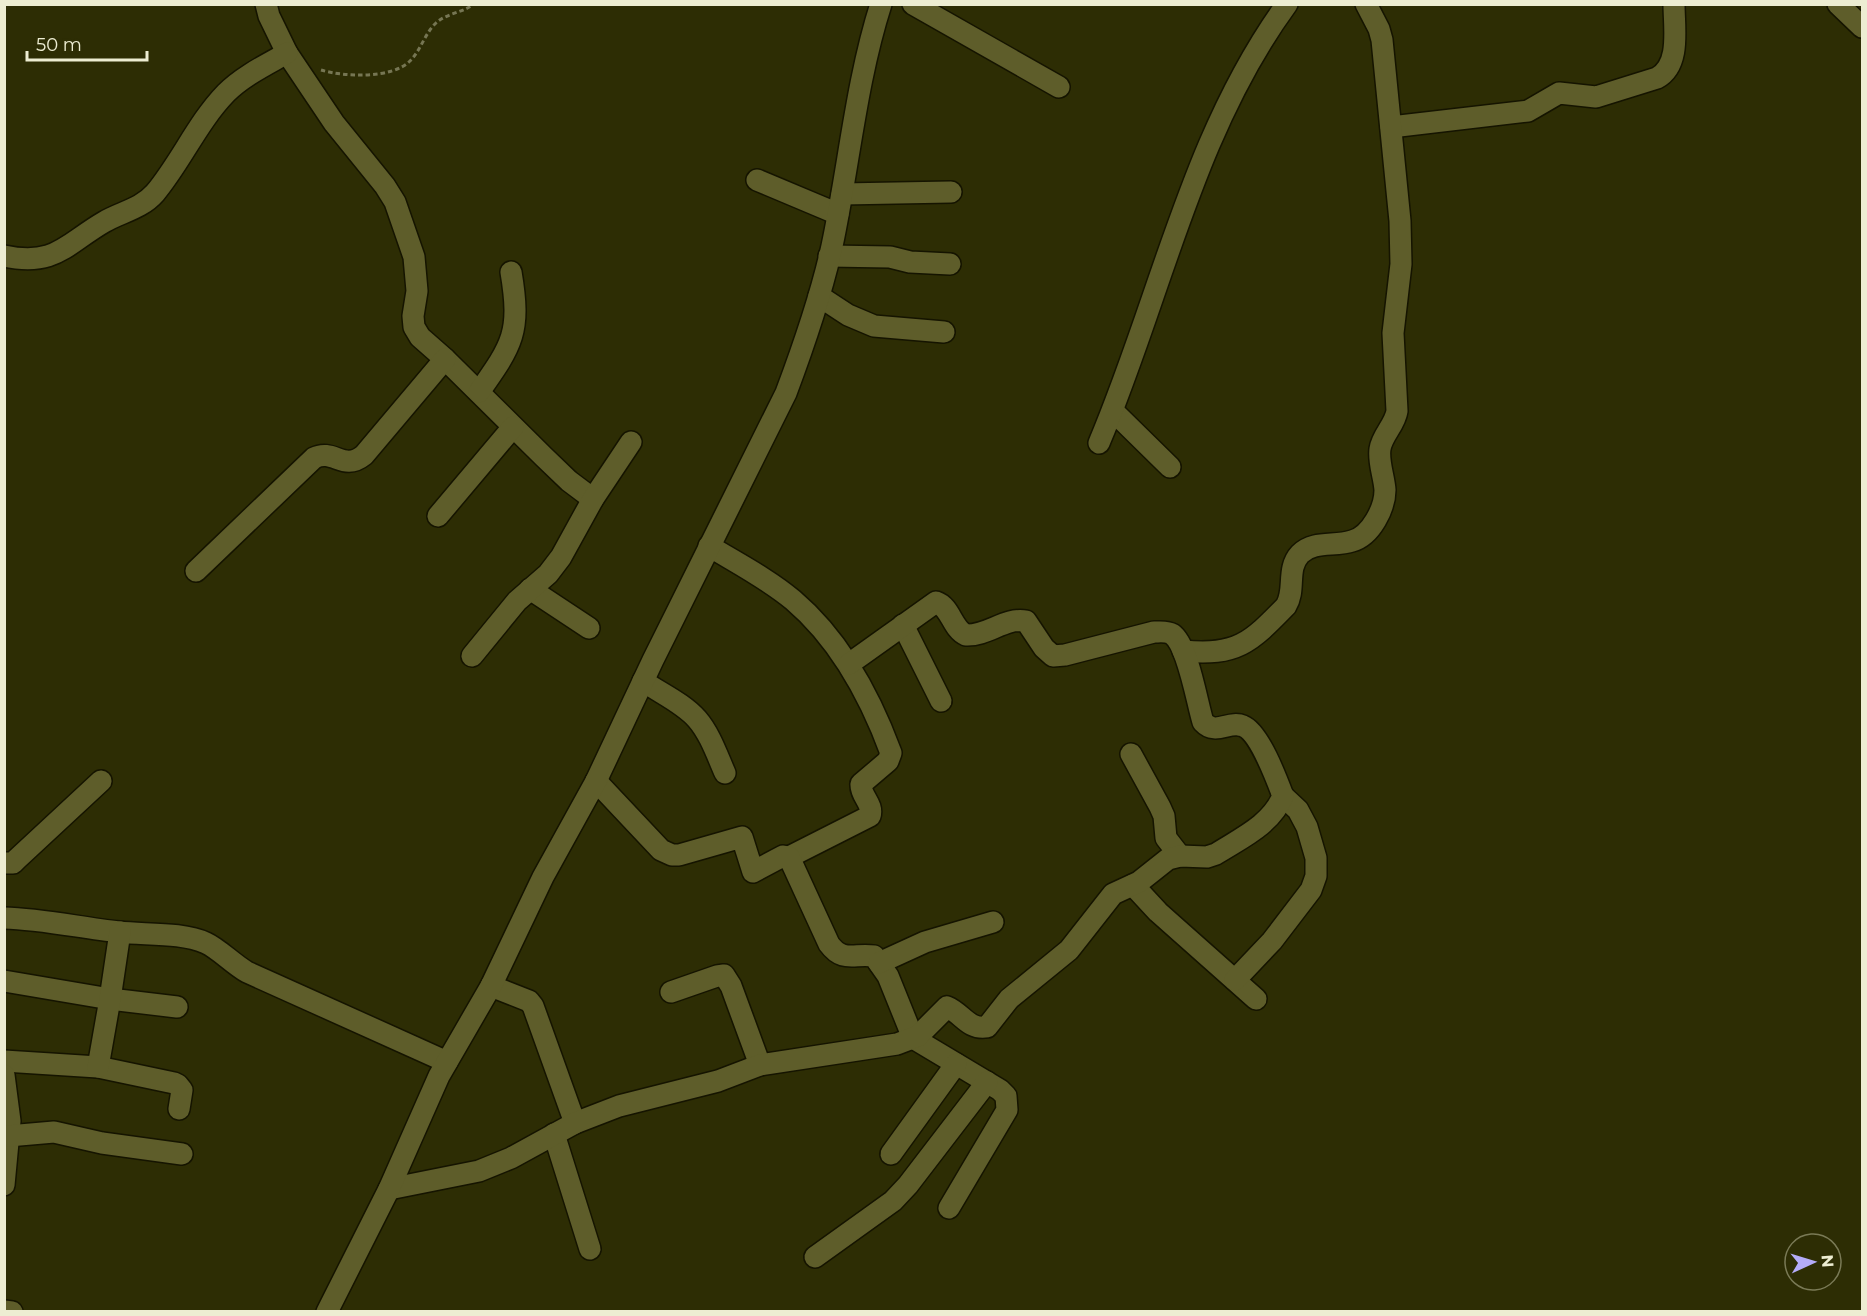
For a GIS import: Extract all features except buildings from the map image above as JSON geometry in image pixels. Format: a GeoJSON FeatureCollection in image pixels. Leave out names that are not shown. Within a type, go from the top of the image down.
{"type":"FeatureCollection","features":[{"type":"Feature","properties":{"kind":"street"},"geometry":{"type":"LineString","coordinates":[[266,4],[269,16],[287,53],[334,123],[385,186],[395,202],[414,257],[417,291],[413,316],[414,327],[420,337],[445,358],[569,481],[593,499]]}},
{"type":"Feature","properties":{"kind":"street"},"geometry":{"type":"LineString","coordinates":[[328,1311],[389,1189],[439,1076],[491,986],[543,878],[596,781],[709,546],[786,393],[803,350],[829,256],[866,64],[881,4]]}},
{"type":"Feature","properties":{"kind":"street"},"geometry":{"type":"LineString","coordinates":[[912,4],[1059,87]]}},
{"type":"Feature","properties":{"kind":"street"},"geometry":{"type":"LineString","coordinates":[[1099,443],[1113,411],[1198,171],[1231,97],[1251,60],[1287,4]]}},
{"type":"Feature","properties":{"kind":"street"},"geometry":{"type":"LineString","coordinates":[[1183,651],[1223,652],[1242,644],[1256,634],[1290,600],[1293,568],[1299,555],[1313,546],[1347,543],[1358,539],[1369,529],[1381,509],[1385,490],[1380,448],[1394,422],[1397,411],[1393,333],[1401,264],[1400,221],[1382,40],[1366,4]]}},
{"type":"Feature","properties":{"kind":"street"},"geometry":{"type":"LineString","coordinates":[[1391,127],[1528,111],[1555,94],[1564,92],[1596,97],[1657,78],[1665,74],[1672,61],[1674,4]]}},
{"type":"Feature","properties":{"kind":"street"},"geometry":{"type":"LineString","coordinates":[[1838,4],[1863,27]]}},
{"type":"Feature","properties":{"kind":"street"},"geometry":{"type":"LineString","coordinates":[[4,256],[34,259],[52,255],[72,245],[104,222],[136,208],[152,196],[167,178],[206,117],[227,92],[251,74],[287,53]]}},
{"type":"Feature","properties":{"kind":"street"},"geometry":{"type":"LineString","coordinates":[[757,180],[840,204],[951,192]]}},
{"type":"Feature","properties":{"kind":"street"},"geometry":{"type":"LineString","coordinates":[[829,256],[890,257],[906,261],[950,264]]}},
{"type":"Feature","properties":{"kind":"street"},"geometry":{"type":"LineString","coordinates":[[479,392],[511,343],[516,304],[511,272]]}},
{"type":"Feature","properties":{"kind":"street"},"geometry":{"type":"LineString","coordinates":[[819,296],[867,324],[944,332]]}},
{"type":"Feature","properties":{"kind":"street"},"geometry":{"type":"LineString","coordinates":[[196,571],[314,458],[328,454],[345,462],[352,462],[364,455],[445,358]]}},
{"type":"Feature","properties":{"kind":"street"},"geometry":{"type":"LineString","coordinates":[[1113,411],[1170,467]]}},
{"type":"Feature","properties":{"kind":"street"},"geometry":{"type":"LineString","coordinates":[[438,516],[513,427]]}},
{"type":"Feature","properties":{"kind":"street"},"geometry":{"type":"LineString","coordinates":[[472,656],[517,601],[548,574],[561,557],[593,499],[631,442]]}},
{"type":"Feature","properties":{"kind":"street"},"geometry":{"type":"LineString","coordinates":[[596,781],[661,850],[679,855],[742,837],[753,872],[783,856],[789,857],[870,816],[872,810],[860,788],[861,784],[891,756],[849,664],[816,622],[793,600],[771,583],[709,546]]}},
{"type":"Feature","properties":{"kind":"street"},"geometry":{"type":"LineString","coordinates":[[530,589],[589,628]]}},
{"type":"Feature","properties":{"kind":"street"},"geometry":{"type":"LineString","coordinates":[[849,664],[936,602],[943,605],[959,630],[966,635],[978,634],[1017,620],[1026,621],[1044,648],[1053,656],[1161,632],[1169,632],[1175,636],[1183,651],[1203,722],[1213,729],[1240,725],[1249,729],[1264,751],[1283,796],[1298,810],[1307,827],[1316,858],[1317,876],[1311,890],[1272,941],[1235,980]]}},
{"type":"Feature","properties":{"kind":"street"},"geometry":{"type":"LineString","coordinates":[[903,625],[941,701]]}},
{"type":"Feature","properties":{"kind":"street"},"geometry":{"type":"LineString","coordinates":[[643,681],[686,708],[697,719],[708,735],[725,773]]}},
{"type":"Feature","properties":{"kind":"street"},"geometry":{"type":"LineString","coordinates":[[1131,754],[1164,816],[1166,838],[1180,856]]}},
{"type":"Feature","properties":{"kind":"street"},"geometry":{"type":"LineString","coordinates":[[4,863],[13,863],[101,781]]}},
{"type":"Feature","properties":{"kind":"street"},"geometry":{"type":"LineString","coordinates":[[389,1189],[479,1171],[511,1158],[575,1123],[619,1106],[718,1081],[760,1065],[897,1044],[925,1030],[947,1007],[954,1010],[970,1025],[980,1028],[987,1027],[1009,999],[1069,950],[1113,894],[1132,885],[1168,859],[1180,856],[1208,857],[1216,854],[1263,824],[1278,808],[1283,796]]}},
{"type":"Feature","properties":{"kind":"street"},"geometry":{"type":"LineString","coordinates":[[789,857],[829,944],[836,954],[846,957],[861,954],[874,956],[888,976],[913,1038],[987,1082],[1006,1096],[1007,1110],[949,1208]]}},
{"type":"Feature","properties":{"kind":"street"},"geometry":{"type":"LineString","coordinates":[[1132,885],[1158,912],[1256,999]]}},
{"type":"Feature","properties":{"kind":"street"},"geometry":{"type":"LineString","coordinates":[[4,918],[193,938],[207,943],[247,972],[447,1062]]}},
{"type":"Feature","properties":{"kind":"street"},"geometry":{"type":"LineString","coordinates":[[879,963],[925,942],[993,922]]}},
{"type":"Feature","properties":{"kind":"street"},"geometry":{"type":"LineString","coordinates":[[98,1068],[120,932]]}},
{"type":"Feature","properties":{"kind":"street"},"geometry":{"type":"LineString","coordinates":[[671,992],[724,975],[731,986],[760,1065]]}},
{"type":"Feature","properties":{"kind":"street"},"geometry":{"type":"LineString","coordinates":[[4,981],[110,999],[177,1007]]}},
{"type":"Feature","properties":{"kind":"street"},"geometry":{"type":"LineString","coordinates":[[491,986],[529,1001],[533,1006],[575,1123]]}},
{"type":"Feature","properties":{"kind":"street"},"geometry":{"type":"LineString","coordinates":[[4,1061],[98,1068],[178,1085],[182,1090],[179,1109]]}},
{"type":"Feature","properties":{"kind":"street"},"geometry":{"type":"LineString","coordinates":[[891,1154],[956,1064]]}},
{"type":"Feature","properties":{"kind":"street"},"geometry":{"type":"LineString","coordinates":[[4,1075],[8,1126],[4,1185]]}},
{"type":"Feature","properties":{"kind":"street"},"geometry":{"type":"LineString","coordinates":[[815,1257],[867,1221],[901,1193],[987,1082]]}},
{"type":"Feature","properties":{"kind":"street"},"geometry":{"type":"LineString","coordinates":[[8,1126],[54,1132],[102,1143],[182,1154]]}},
{"type":"Feature","properties":{"kind":"street"},"geometry":{"type":"LineString","coordinates":[[555,1134],[590,1249]]}},
{"type":"Feature","properties":{"kind":"street"},"geometry":{"type":"LineString","coordinates":[[4,1311],[12,1311]]}},
{"type":"Feature","properties":{"kind":"path"},"geometry":{"type":"LineString","coordinates":[[318,69],[338,75],[390,72],[402,68],[412,60],[442,17],[474,4]]}}]}
